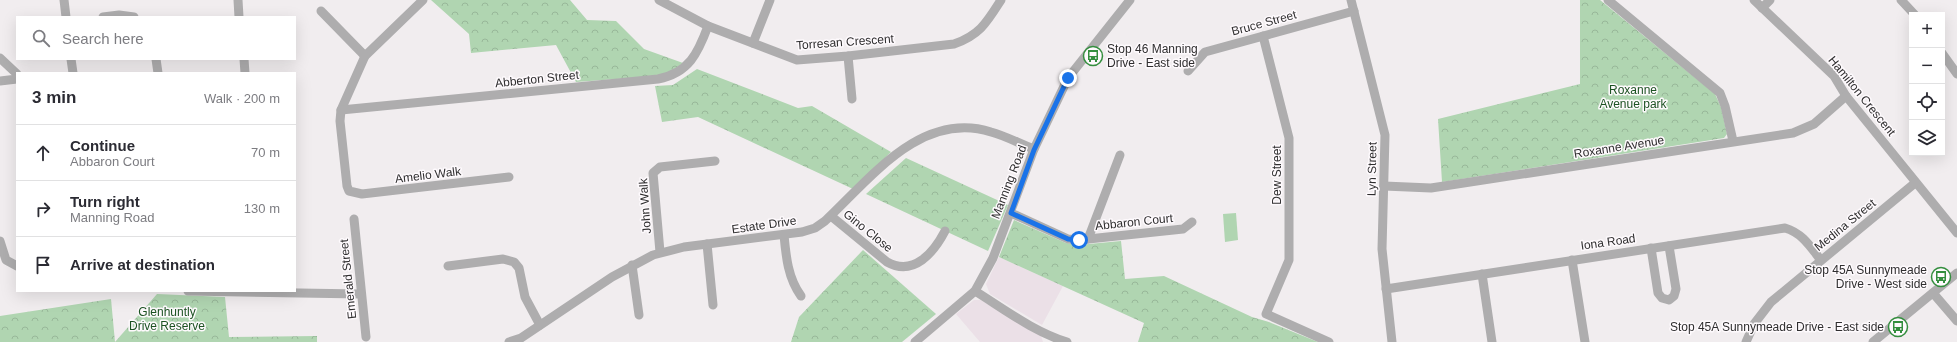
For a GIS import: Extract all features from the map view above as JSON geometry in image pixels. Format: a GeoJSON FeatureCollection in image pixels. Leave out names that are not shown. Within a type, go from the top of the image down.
{"type":"FeatureCollection","features":[{"type":"Feature","properties":{"kind":"street"},"geometry":{"type":"LineString","coordinates":[[64,0],[66,16]]}},
{"type":"Feature","properties":{"kind":"street"},"geometry":{"type":"LineString","coordinates":[[238,0],[239,16]]}},
{"type":"Feature","properties":{"kind":"street"},"geometry":{"type":"LineString","coordinates":[[341,110],[365,56],[423,0]]}},
{"type":"Feature","properties":{"kind":"street","name":"Torresan Crescent"},"geometry":{"type":"LineString","coordinates":[[659,0],[708,26],[797,60],[954,44],[979,32],[987,23],[1001,0]]}},
{"type":"Feature","properties":{"kind":"street"},"geometry":{"type":"LineString","coordinates":[[753,43],[770,0]]}},
{"type":"Feature","properties":{"kind":"street","name":"Manning Road"},"geometry":{"type":"LineString","coordinates":[[915,342],[975,291],[993,258],[1034,150],[1068,78],[1130,0]]}},
{"type":"Feature","properties":{"kind":"street","name":"Lyn Street"},"geometry":{"type":"LineString","coordinates":[[1351,0],[1385,135],[1382,249],[1392,342]]}},
{"type":"Feature","properties":{"kind":"street"},"geometry":{"type":"LineString","coordinates":[[1608,0],[1720,93],[1725,106],[1733,141]]}},
{"type":"Feature","properties":{"kind":"street","name":"Hamilton Crescent"},"geometry":{"type":"LineString","coordinates":[[1754,0],[1834,76],[1846,96],[1957,233]]}},
{"type":"Feature","properties":{"kind":"street"},"geometry":{"type":"LineString","coordinates":[[1762,8],[1770,0]]}},
{"type":"Feature","properties":{"kind":"street"},"geometry":{"type":"LineString","coordinates":[[1901,0],[1911,12]]}},
{"type":"Feature","properties":{"kind":"street"},"geometry":{"type":"LineString","coordinates":[[321,11],[365,56]]}},
{"type":"Feature","properties":{"kind":"street","name":"Bruce Street"},"geometry":{"type":"LineString","coordinates":[[1188,71],[1205,52],[1354,11]]}},
{"type":"Feature","properties":{"kind":"street"},"geometry":{"type":"LineString","coordinates":[[111,16],[126,16]]}},
{"type":"Feature","properties":{"kind":"street","name":"Abberton Street"},"geometry":{"type":"LineString","coordinates":[[341,110],[658,79],[672,76],[696,55],[708,26]]}},
{"type":"Feature","properties":{"kind":"street","name":"Dew Street"},"geometry":{"type":"LineString","coordinates":[[1262,36],[1289,138],[1289,260],[1266,314],[1329,342]]}},
{"type":"Feature","properties":{"kind":"street"},"geometry":{"type":"LineString","coordinates":[[848,56],[852,99]]}},
{"type":"Feature","properties":{"kind":"street"},"geometry":{"type":"LineString","coordinates":[[1945,57],[1957,74]]}},
{"type":"Feature","properties":{"kind":"street"},"geometry":{"type":"LineString","coordinates":[[0,58],[16,73]]}},
{"type":"Feature","properties":{"kind":"street"},"geometry":{"type":"LineString","coordinates":[[71,60],[72,72]]}},
{"type":"Feature","properties":{"kind":"street"},"geometry":{"type":"LineString","coordinates":[[156,60],[158,72]]}},
{"type":"Feature","properties":{"kind":"street"},"geometry":{"type":"LineString","coordinates":[[244,60],[245,72]]}},
{"type":"Feature","properties":{"kind":"street"},"geometry":{"type":"LineString","coordinates":[[0,81],[16,79]]}},
{"type":"Feature","properties":{"kind":"street","name":"Roxanne Avenue"},"geometry":{"type":"LineString","coordinates":[[1384,186],[1431,188],[1793,133],[1814,124],[1846,96]]}},
{"type":"Feature","properties":{"kind":"street","name":"Amelio Walk"},"geometry":{"type":"LineString","coordinates":[[341,110],[340,121],[347,186],[350,191],[362,194],[509,177]]}},
{"type":"Feature","properties":{"kind":"street","name":"Estate Drive"},"geometry":{"type":"LineString","coordinates":[[509,342],[521,338],[632,265],[660,252],[706,244],[784,235],[815,228],[831,216],[894,155],[911,142],[928,134],[949,130],[978,129],[991,132],[1034,150]]}},
{"type":"Feature","properties":{"kind":"street"},"geometry":{"type":"LineString","coordinates":[[1088,239],[1120,155]]}},
{"type":"Feature","properties":{"kind":"street","name":"John Walk"},"geometry":{"type":"LineString","coordinates":[[660,252],[653,173],[660,167],[715,161]]}},
{"type":"Feature","properties":{"kind":"street","name":"Medina Street"},"geometry":{"type":"LineString","coordinates":[[1746,342],[1754,324],[1771,302],[1820,259],[1915,183]]}},
{"type":"Feature","properties":{"kind":"street","name":"Abbaron Court"},"geometry":{"type":"LineString","coordinates":[[1011,213],[1068,239],[1088,239],[1183,229],[1192,222]]}},
{"type":"Feature","properties":{"kind":"street","name":"Gino Close"},"geometry":{"type":"LineString","coordinates":[[831,216],[887,262],[898,266],[904,266],[922,261],[934,250],[945,231]]}},
{"type":"Feature","properties":{"kind":"street","name":"Emerald Street"},"geometry":{"type":"LineString","coordinates":[[354,219],[366,336]]}},
{"type":"Feature","properties":{"kind":"street","name":"Iona Road"},"geometry":{"type":"LineString","coordinates":[[1386,289],[1785,228],[1794,231],[1801,236],[1820,259]]}},
{"type":"Feature","properties":{"kind":"street"},"geometry":{"type":"LineString","coordinates":[[784,235],[787,265],[794,284],[801,296]]}},
{"type":"Feature","properties":{"kind":"street"},"geometry":{"type":"LineString","coordinates":[[0,241],[6,260],[16,265]]}},
{"type":"Feature","properties":{"kind":"street"},"geometry":{"type":"LineString","coordinates":[[706,244],[713,305]]}},
{"type":"Feature","properties":{"kind":"street"},"geometry":{"type":"LineString","coordinates":[[1650,248],[1658,293],[1662,298],[1669,300],[1674,296],[1676,289],[1669,246]]}},
{"type":"Feature","properties":{"kind":"street"},"geometry":{"type":"LineString","coordinates":[[448,266],[503,259],[514,262],[519,268],[525,297],[540,325]]}},
{"type":"Feature","properties":{"kind":"street"},"geometry":{"type":"LineString","coordinates":[[1572,260],[1585,342]]}},
{"type":"Feature","properties":{"kind":"street"},"geometry":{"type":"LineString","coordinates":[[632,265],[639,315]]}},
{"type":"Feature","properties":{"kind":"street"},"geometry":{"type":"LineString","coordinates":[[1873,342],[1957,273]]}},
{"type":"Feature","properties":{"kind":"street"},"geometry":{"type":"LineString","coordinates":[[1482,274],[1492,342]]}},
{"type":"Feature","properties":{"kind":"street"},"geometry":{"type":"LineString","coordinates":[[975,291],[1054,340],[1067,342]]}},
{"type":"Feature","properties":{"kind":"street"},"geometry":{"type":"LineString","coordinates":[[256,292],[361,294]]}},
{"type":"Feature","properties":{"kind":"street"},"geometry":{"type":"LineString","coordinates":[[1933,293],[1957,321]]}},
{"type":"Feature","properties":{"kind":"shaded area"},"geometry":{"type":"Polygon","coordinates":[[[999,257],[1063,286],[1042,325],[990,294],[986,284],[999,257]]]}},
{"type":"Feature","properties":{"kind":"shaded area"},"geometry":{"type":"Polygon","coordinates":[[[974,300],[981,300],[1041,336],[1043,342],[980,342],[956,314],[974,300]]]}},
{"type":"Feature","properties":{"kind":"green space"},"geometry":{"type":"Polygon","coordinates":[[[431,0],[570,0],[587,20],[616,21],[644,49],[683,63],[669,73],[657,76],[576,82],[556,45],[471,53],[469,34],[431,0]]]}},
{"type":"Feature","properties":{"kind":"green space","name":"Roxanne Avenue park"},"geometry":{"type":"Polygon","coordinates":[[[1580,0],[1600,0],[1715,94],[1721,107],[1727,134],[1724,138],[1442,182],[1438,119],[1580,84],[1580,0]]]}},
{"type":"Feature","properties":{"kind":"green space"},"geometry":{"type":"Polygon","coordinates":[[[697,69],[798,108],[812,106],[891,152],[853,189],[698,117],[662,122],[655,86],[673,85],[697,69]]]}},
{"type":"Feature","properties":{"kind":"green space"},"geometry":{"type":"Polygon","coordinates":[[[906,158],[1008,205],[988,251],[866,194],[906,158]]]}},
{"type":"Feature","properties":{"kind":"green space"},"geometry":{"type":"Polygon","coordinates":[[[1236,213],[1238,240],[1225,242],[1223,214],[1236,213]]]}},
{"type":"Feature","properties":{"kind":"green space"},"geometry":{"type":"Polygon","coordinates":[[[1014,220],[1066,243],[1078,245],[1121,241],[1125,279],[1164,276],[1252,317],[1269,322],[1318,342],[1138,342],[1144,323],[999,257],[1014,220]]]}},
{"type":"Feature","properties":{"kind":"green space"},"geometry":{"type":"Polygon","coordinates":[[[863,250],[936,314],[902,342],[791,342],[799,317],[863,250]]]}},
{"type":"Feature","properties":{"kind":"green space","name":"Glenhuntly Drive Reserve"},"geometry":{"type":"Polygon","coordinates":[[[157,294],[225,297],[229,337],[317,336],[317,342],[115,342],[157,294]]]}},
{"type":"Feature","properties":{"kind":"green space"},"geometry":{"type":"Polygon","coordinates":[[[111,299],[115,342],[0,342],[0,316],[111,299]]]}},
{"type":"Feature","properties":{"kind":"place","name":"Stop 46 Manning Drive - East side"},"geometry":{"type":"Point","coordinates":[1093,56]}},
{"type":"Feature","properties":{"kind":"place","name":"Stop 45A Sunnymeade Drive - West side"},"geometry":{"type":"Point","coordinates":[1941,277]}},
{"type":"Feature","properties":{"kind":"place","name":"Stop 45A Sunnymeade Drive - East side"},"geometry":{"type":"Point","coordinates":[1898,327]}},
{"type":"Feature","properties":{"kind":"route"},"geometry":{"type":"LineString","coordinates":[[1068,78],[1034,150],[1011,213],[1068,239],[1079,240]]}}]}
